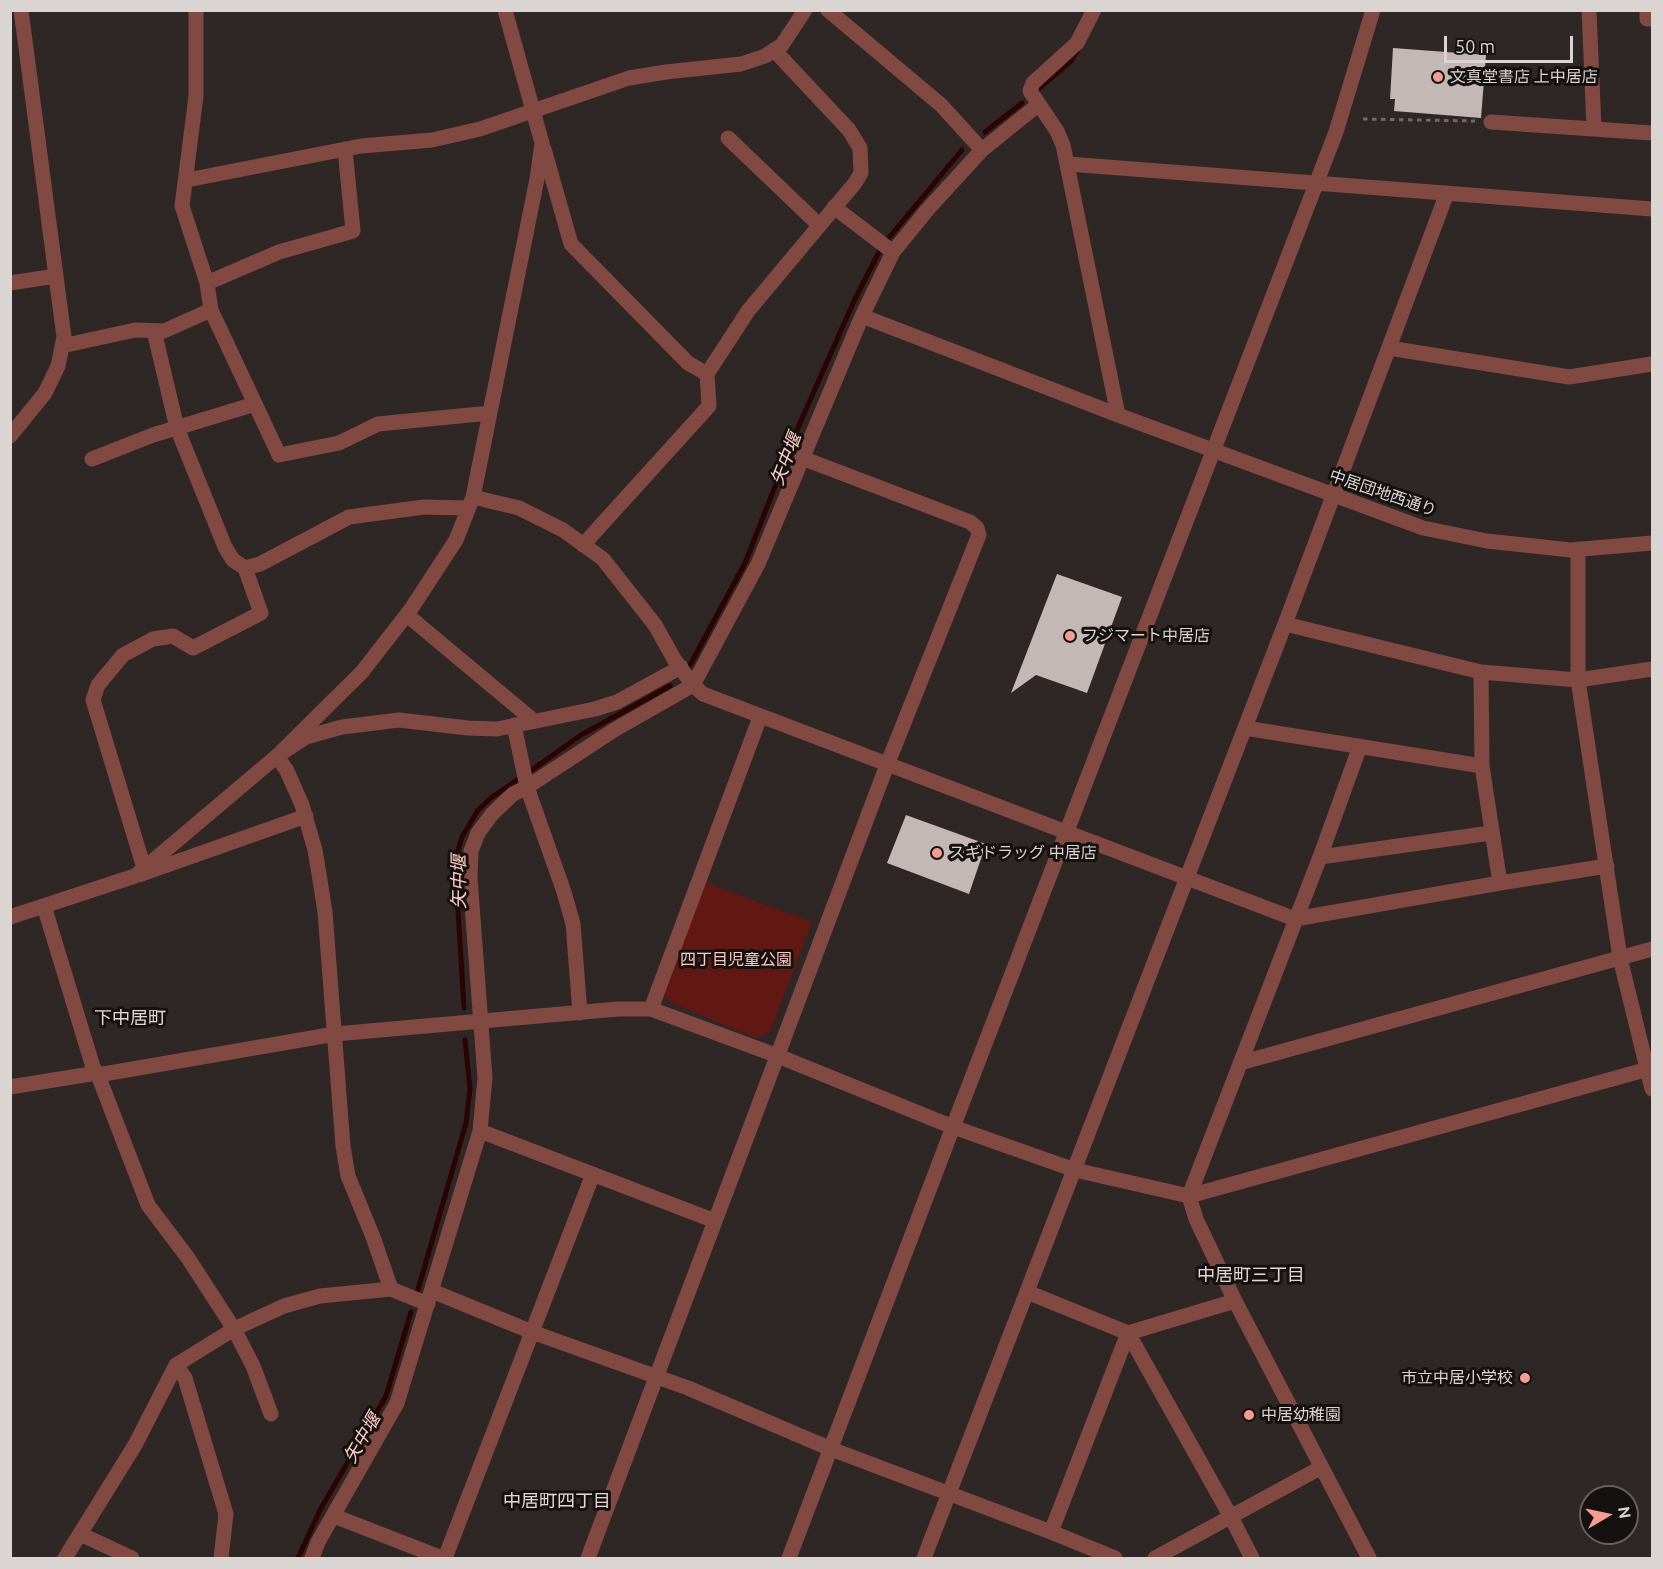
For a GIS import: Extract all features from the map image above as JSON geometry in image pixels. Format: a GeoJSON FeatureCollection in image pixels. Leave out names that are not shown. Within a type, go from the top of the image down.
{"type":"FeatureCollection","features":[{"type":"Feature","properties":{"kind":"street"},"geometry":{"type":"LineString","coordinates":[[10,436],[45,393],[58,366],[64,337],[21,10]]}},
{"type":"Feature","properties":{"kind":"street"},"geometry":{"type":"LineString","coordinates":[[196,10],[196,96],[182,206],[207,283],[211,310],[279,454],[339,442],[378,424],[490,413]]}},
{"type":"Feature","properties":{"kind":"street"},"geometry":{"type":"LineString","coordinates":[[506,10],[571,244],[688,363],[707,374]]}},
{"type":"Feature","properties":{"kind":"street"},"geometry":{"type":"LineString","coordinates":[[187,180],[345,148],[432,140],[480,129],[629,78],[741,64],[765,56],[782,45],[805,10]]}},
{"type":"Feature","properties":{"kind":"street"},"geometry":{"type":"LineString","coordinates":[[828,10],[941,105],[982,150]]}},
{"type":"Feature","properties":{"kind":"street"},"geometry":{"type":"LineString","coordinates":[[1094,10],[1077,43],[1033,83],[1030,91],[1057,131],[1068,164],[1118,415]]}},
{"type":"Feature","properties":{"kind":"street"},"geometry":{"type":"LineString","coordinates":[[789,1558],[1316,183],[1343,110],[1373,10]]}},
{"type":"Feature","properties":{"kind":"street"},"geometry":{"type":"LineString","coordinates":[[1589,10],[1594,128]]}},
{"type":"Feature","properties":{"kind":"street"},"geometry":{"type":"LineString","coordinates":[[1647,10],[1647,19],[1653,19]]}},
{"type":"Feature","properties":{"kind":"street"},"geometry":{"type":"LineString","coordinates":[[584,545],[709,406],[707,374],[748,311],[861,173],[860,148],[849,130],[774,50]]}},
{"type":"Feature","properties":{"kind":"street"},"geometry":{"type":"LineString","coordinates":[[312,1558],[318,1542],[397,1403],[480,1131],[485,1078],[470,878],[471,851],[478,833],[492,814],[513,794],[526,788],[614,730],[693,685],[758,564],[862,316],[893,252],[928,209],[982,150],[1039,104]]}},
{"type":"Feature","properties":{"kind":"street"},"geometry":{"type":"LineString","coordinates":[[1491,122],[1653,133]]}},
{"type":"Feature","properties":{"kind":"street"},"geometry":{"type":"LineString","coordinates":[[728,138],[819,225]]}},
{"type":"Feature","properties":{"kind":"street"},"geometry":{"type":"LineString","coordinates":[[10,917],[139,872],[277,756],[362,672],[407,615],[456,540],[470,502],[537,179],[542,143]]}},
{"type":"Feature","properties":{"kind":"street"},"geometry":{"type":"LineString","coordinates":[[207,283],[279,252],[353,231],[345,148]]}},
{"type":"Feature","properties":{"kind":"street"},"geometry":{"type":"LineString","coordinates":[[1068,164],[1653,209]]}},
{"type":"Feature","properties":{"kind":"street"},"geometry":{"type":"LineString","coordinates":[[924,1558],[1188,877],[1447,194]]}},
{"type":"Feature","properties":{"kind":"street"},"geometry":{"type":"LineString","coordinates":[[834,207],[893,252]]}},
{"type":"Feature","properties":{"kind":"street"},"geometry":{"type":"LineString","coordinates":[[10,283],[56,276]]}},
{"type":"Feature","properties":{"kind":"street"},"geometry":{"type":"LineString","coordinates":[[62,346],[135,330],[164,331],[211,310]]}},
{"type":"Feature","properties":{"kind":"street","name":"中居団地西通り"},"geometry":{"type":"LineString","coordinates":[[862,316],[1118,415],[1423,528],[1487,541],[1578,549],[1653,543]]}},
{"type":"Feature","properties":{"kind":"street"},"geometry":{"type":"LineString","coordinates":[[139,872],[93,700],[98,685],[123,656],[153,639],[173,636],[194,648],[261,613],[245,568],[233,560],[225,547],[177,428],[154,331]]}},
{"type":"Feature","properties":{"kind":"street"},"geometry":{"type":"LineString","coordinates":[[1389,348],[1569,377],[1653,364]]}},
{"type":"Feature","properties":{"kind":"street"},"geometry":{"type":"LineString","coordinates":[[92,459],[177,428],[255,404]]}},
{"type":"Feature","properties":{"kind":"street"},"geometry":{"type":"LineString","coordinates":[[588,1558],[888,765],[979,535],[970,522],[802,458]]}},
{"type":"Feature","properties":{"kind":"street"},"geometry":{"type":"LineString","coordinates":[[245,568],[260,564],[349,517],[470,502],[519,508],[563,530],[603,559],[655,625],[693,685],[703,694],[1295,919],[1500,882],[1607,866]]}},
{"type":"Feature","properties":{"kind":"street"},"geometry":{"type":"LineString","coordinates":[[1578,549],[1578,680],[1620,958],[1650,1069],[1653,1089]]}},
{"type":"Feature","properties":{"kind":"street"},"geometry":{"type":"LineString","coordinates":[[407,615],[534,721]]}},
{"type":"Feature","properties":{"kind":"street"},"geometry":{"type":"LineString","coordinates":[[1285,624],[1481,672],[1578,680],[1653,669]]}},
{"type":"Feature","properties":{"kind":"street"},"geometry":{"type":"LineString","coordinates":[[277,756],[306,737],[342,727],[399,720],[497,729],[595,709],[617,702],[681,667]]}},
{"type":"Feature","properties":{"kind":"street"},"geometry":{"type":"LineString","coordinates":[[1481,672],[1482,766],[1500,882]]}},
{"type":"Feature","properties":{"kind":"street"},"geometry":{"type":"LineString","coordinates":[[651,1009],[760,717]]}},
{"type":"Feature","properties":{"kind":"street"},"geometry":{"type":"LineString","coordinates":[[514,725],[526,788],[564,892],[573,924],[580,1013]]}},
{"type":"Feature","properties":{"kind":"street"},"geometry":{"type":"LineString","coordinates":[[1245,728],[1482,766]]}},
{"type":"Feature","properties":{"kind":"street"},"geometry":{"type":"LineString","coordinates":[[1360,746],[1320,857],[1189,1196],[1196,1219],[1235,1301],[1320,1468],[1369,1558]]}},
{"type":"Feature","properties":{"kind":"street"},"geometry":{"type":"LineString","coordinates":[[277,756],[287,771],[306,816],[315,850],[325,912],[348,1176],[391,1289]]}},
{"type":"Feature","properties":{"kind":"street"},"geometry":{"type":"LineString","coordinates":[[139,872],[146,874],[306,816]]}},
{"type":"Feature","properties":{"kind":"street"},"geometry":{"type":"LineString","coordinates":[[1320,857],[1491,832]]}},
{"type":"Feature","properties":{"kind":"street"},"geometry":{"type":"LineString","coordinates":[[44,906],[93,1067],[98,1074],[148,1205],[188,1258],[234,1329],[253,1366],[271,1414]]}},
{"type":"Feature","properties":{"kind":"street"},"geometry":{"type":"LineString","coordinates":[[1240,1063],[1653,949]]}},
{"type":"Feature","properties":{"kind":"street"},"geometry":{"type":"LineString","coordinates":[[10,1087],[335,1034],[480,1023],[618,1009],[651,1009],[778,1056],[953,1127],[1075,1170],[1189,1196],[1650,1069]]}},
{"type":"Feature","properties":{"kind":"street"},"geometry":{"type":"LineString","coordinates":[[480,1131],[715,1221]]}},
{"type":"Feature","properties":{"kind":"street"},"geometry":{"type":"LineString","coordinates":[[334,1516],[444,1558],[593,1174]]}},
{"type":"Feature","properties":{"kind":"street"},"geometry":{"type":"LineString","coordinates":[[65,1558],[135,1445],[176,1365],[234,1329],[284,1306],[320,1296],[391,1289],[430,1297],[656,1376],[831,1449],[1115,1558]]}},
{"type":"Feature","properties":{"kind":"street"},"geometry":{"type":"LineString","coordinates":[[1027,1292],[1128,1333],[1252,1558]]}},
{"type":"Feature","properties":{"kind":"street"},"geometry":{"type":"LineString","coordinates":[[1128,1333],[1235,1301]]}},
{"type":"Feature","properties":{"kind":"street"},"geometry":{"type":"LineString","coordinates":[[1051,1532],[1128,1333]]}},
{"type":"Feature","properties":{"kind":"street"},"geometry":{"type":"LineString","coordinates":[[176,1365],[185,1378],[226,1514],[221,1558]]}},
{"type":"Feature","properties":{"kind":"street"},"geometry":{"type":"LineString","coordinates":[[1155,1558],[1320,1468]]}},
{"type":"Feature","properties":{"kind":"street"},"geometry":{"type":"LineString","coordinates":[[80,1534],[132,1558]]}},
{"type":"Feature","properties":{"kind":"path"},"geometry":{"type":"LineString","coordinates":[[1363,119],[1491,122]]}},
{"type":"Feature","properties":{"kind":"green space","name":"四丁目児童公園"},"geometry":{"type":"Polygon","coordinates":[[[704,882],[812,922],[770,1032],[757,1038],[669,1002],[663,989],[704,882]]]}},
{"type":"Feature","properties":{"kind":"building","name":"文真堂書店 上中居店"},"geometry":{"type":"Polygon","coordinates":[[[1393,48],[1486,55],[1481,118],[1394,111],[1395,99],[1390,99],[1393,48]]]}},
{"type":"Feature","properties":{"kind":"building","name":"フジマート中居店"},"geometry":{"type":"Polygon","coordinates":[[[1057,574],[1122,597],[1087,693],[1036,675],[1011,693],[1057,574]]]}},
{"type":"Feature","properties":{"kind":"building","name":"スギドラッグ 中居店"},"geometry":{"type":"Polygon","coordinates":[[[906,815],[986,844],[969,894],[887,863],[906,815]]]}},
{"type":"Feature","properties":{"kind":"waterway","name":"矢中堰"},"geometry":{"type":"LineString","coordinates":[[1037,90],[1071,61],[1078,50]]}},
{"type":"Feature","properties":{"kind":"waterway","name":"矢中堰"},"geometry":{"type":"LineString","coordinates":[[985,132],[1022,103]]}},
{"type":"Feature","properties":{"kind":"waterway","name":"矢中堰"},"geometry":{"type":"LineString","coordinates":[[887,240],[962,150]]}},
{"type":"Feature","properties":{"kind":"waterway","name":"矢中堰"},"geometry":{"type":"LineString","coordinates":[[690,665],[745,563],[800,423],[854,301],[879,252]]}},
{"type":"Feature","properties":{"kind":"waterway","name":"矢中堰"},"geometry":{"type":"LineString","coordinates":[[529,772],[581,735],[670,686]]}},
{"type":"Feature","properties":{"kind":"waterway","name":"矢中堰"},"geometry":{"type":"LineString","coordinates":[[464,1008],[455,860],[462,837],[478,810],[517,780]]}},
{"type":"Feature","properties":{"kind":"waterway","name":"矢中堰"},"geometry":{"type":"LineString","coordinates":[[417,1293],[466,1123],[470,1089],[465,1040]]}},
{"type":"Feature","properties":{"kind":"waterway","name":"矢中堰"},"geometry":{"type":"LineString","coordinates":[[298,1558],[320,1510],[386,1396],[411,1312]]}},
{"type":"Feature","properties":{"kind":"place","name":"文真堂書店 上中居店"},"geometry":{"type":"Point","coordinates":[1438,77]}},
{"type":"Feature","properties":{"kind":"place","name":"フジマート中居店"},"geometry":{"type":"Point","coordinates":[1070,636]}},
{"type":"Feature","properties":{"kind":"place","name":"スギドラッグ 中居店"},"geometry":{"type":"Point","coordinates":[937,853]}},
{"type":"Feature","properties":{"kind":"place","name":"市立中居小学校"},"geometry":{"type":"Point","coordinates":[1525,1378]}},
{"type":"Feature","properties":{"kind":"place","name":"中居幼稚園"},"geometry":{"type":"Point","coordinates":[1249,1415]}},
{"type":"Feature","properties":{"kind":"district","name":"下中居町"},"geometry":{"type":"Point","coordinates":[130,1018]}},
{"type":"Feature","properties":{"kind":"district","name":"中居町三丁目"},"geometry":{"type":"Point","coordinates":[1251,1275]}},
{"type":"Feature","properties":{"kind":"district","name":"中居町四丁目"},"geometry":{"type":"Point","coordinates":[557,1501]}}]}
